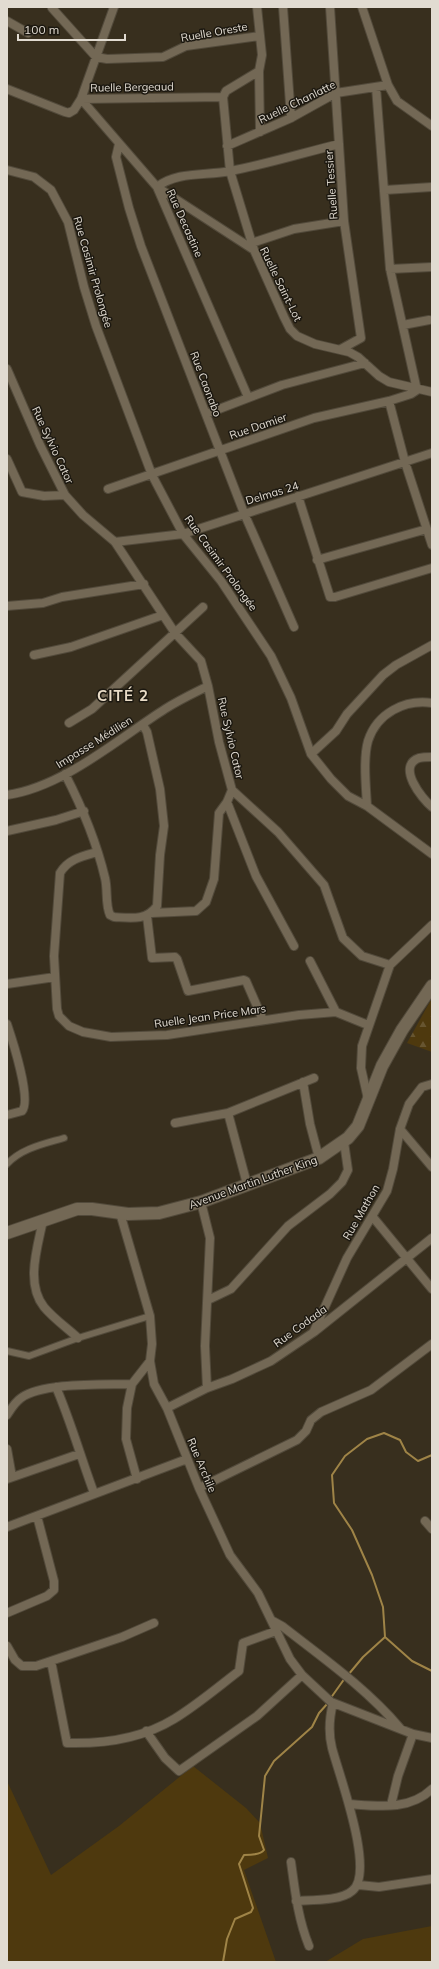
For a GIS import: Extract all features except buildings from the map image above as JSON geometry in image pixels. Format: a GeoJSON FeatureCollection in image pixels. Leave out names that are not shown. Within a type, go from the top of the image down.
{"type":"FeatureCollection","features":[{"type":"Feature","properties":{"kind":"main road","name":"Avenue Martin Luther King"},"geometry":{"type":"LineString","coordinates":[[7,1233],[77,1209],[92,1209],[120,1213],[158,1213],[201,1202],[319,1158],[344,1142],[358,1126],[385,1060],[402,1030],[432,986]]}},
{"type":"Feature","properties":{"kind":"street"},"geometry":{"type":"LineString","coordinates":[[81,99],[114,7]]}},
{"type":"Feature","properties":{"kind":"street"},"geometry":{"type":"LineString","coordinates":[[257,7],[262,55],[259,71],[260,132]]}},
{"type":"Feature","properties":{"kind":"street"},"geometry":{"type":"LineString","coordinates":[[283,7],[291,118]]}},
{"type":"Feature","properties":{"kind":"street","name":"Ruelle Tessier"},"geometry":{"type":"LineString","coordinates":[[330,7],[344,221],[361,338],[341,349]]}},
{"type":"Feature","properties":{"kind":"street"},"geometry":{"type":"LineString","coordinates":[[362,7],[388,85],[397,101],[432,126]]}},
{"type":"Feature","properties":{"kind":"street"},"geometry":{"type":"LineString","coordinates":[[52,8],[96,57]]}},
{"type":"Feature","properties":{"kind":"street"},"geometry":{"type":"LineString","coordinates":[[7,21],[28,33]]}},
{"type":"Feature","properties":{"kind":"street","name":"Ruelle Oreste"},"geometry":{"type":"LineString","coordinates":[[96,57],[107,59],[163,57],[186,46],[260,36]]}},
{"type":"Feature","properties":{"kind":"street"},"geometry":{"type":"LineString","coordinates":[[259,71],[226,91],[223,97],[230,171],[253,246],[294,229],[344,221]]}},
{"type":"Feature","properties":{"kind":"street","name":"Ruelle Chanlatte"},"geometry":{"type":"LineString","coordinates":[[227,146],[291,118],[336,93],[388,85]]}},
{"type":"Feature","properties":{"kind":"street"},"geometry":{"type":"LineString","coordinates":[[376,87],[390,269],[417,390]]}},
{"type":"Feature","properties":{"kind":"street","name":"Ruelle Bergeaud"},"geometry":{"type":"LineString","coordinates":[[7,89],[69,113],[74,110],[81,99],[223,97]]}},
{"type":"Feature","properties":{"kind":"street","name":"Ruelle Saint-Lot"},"geometry":{"type":"LineString","coordinates":[[81,99],[157,187],[253,246],[290,329],[297,336],[306,340],[341,349],[358,357],[379,376],[389,382],[417,390],[432,392]]}},
{"type":"Feature","properties":{"kind":"street","name":"Rue Caonabo"},"geometry":{"type":"LineString","coordinates":[[119,144],[116,157],[129,208],[141,246],[244,513],[294,627]]}},
{"type":"Feature","properties":{"kind":"street","name":"Rue Decastine"},"geometry":{"type":"LineString","coordinates":[[248,397],[157,187],[165,180],[174,177],[230,171],[339,144]]}},
{"type":"Feature","properties":{"kind":"street","name":"Rue Casimir Prolongée"},"geometry":{"type":"LineString","coordinates":[[7,170],[34,177],[51,190],[68,222],[84,287],[96,326],[152,475],[183,534],[221,580],[271,656],[291,698],[311,754],[331,779],[348,796],[367,806],[432,854]]}},
{"type":"Feature","properties":{"kind":"street"},"geometry":{"type":"LineString","coordinates":[[385,190],[432,187]]}},
{"type":"Feature","properties":{"kind":"street"},"geometry":{"type":"LineString","coordinates":[[390,269],[432,267]]}},
{"type":"Feature","properties":{"kind":"street"},"geometry":{"type":"LineString","coordinates":[[403,325],[429,320]]}},
{"type":"Feature","properties":{"kind":"street"},"geometry":{"type":"LineString","coordinates":[[206,414],[282,385],[365,363]]}},
{"type":"Feature","properties":{"kind":"street","name":"Rue Sylvio Cator"},"geometry":{"type":"LineString","coordinates":[[7,369],[43,451],[65,495],[83,515],[115,542],[175,633],[201,661],[208,686],[219,742],[232,790],[278,832],[324,885],[343,938],[362,956],[390,965]]}},
{"type":"Feature","properties":{"kind":"street","name":"Rue Damier"},"geometry":{"type":"LineString","coordinates":[[108,489],[314,418],[389,401],[411,394],[417,390]]}},
{"type":"Feature","properties":{"kind":"street"},"geometry":{"type":"LineString","coordinates":[[389,401],[405,462],[432,545]]}},
{"type":"Feature","properties":{"kind":"street","name":"Delmas 24"},"geometry":{"type":"LineString","coordinates":[[115,542],[183,534],[244,513],[432,454]]}},
{"type":"Feature","properties":{"kind":"street"},"geometry":{"type":"LineString","coordinates":[[7,459],[22,492],[44,496],[65,495]]}},
{"type":"Feature","properties":{"kind":"street"},"geometry":{"type":"LineString","coordinates":[[298,496],[328,595],[332,597],[432,568]]}},
{"type":"Feature","properties":{"kind":"street"},"geometry":{"type":"LineString","coordinates":[[317,560],[427,529]]}},
{"type":"Feature","properties":{"kind":"street"},"geometry":{"type":"LineString","coordinates":[[7,606],[43,602],[62,597],[144,584]]}},
{"type":"Feature","properties":{"kind":"street"},"geometry":{"type":"LineString","coordinates":[[69,723],[92,709],[203,607]]}},
{"type":"Feature","properties":{"kind":"street"},"geometry":{"type":"LineString","coordinates":[[34,655],[70,647],[163,615]]}},
{"type":"Feature","properties":{"kind":"street"},"geometry":{"type":"LineString","coordinates":[[311,754],[336,731],[347,714],[383,675],[396,665],[432,645]]}},
{"type":"Feature","properties":{"kind":"street","name":"Impasse Médilien"},"geometry":{"type":"LineString","coordinates":[[7,795],[22,793],[65,774],[143,725],[166,708],[208,686]]}},
{"type":"Feature","properties":{"kind":"street"},"geometry":{"type":"LineString","coordinates":[[367,806],[367,751],[368,741],[373,730],[390,711],[404,704],[420,701],[432,703]]}},
{"type":"Feature","properties":{"kind":"street"},"geometry":{"type":"LineString","coordinates":[[143,725],[147,732],[160,789],[164,826],[160,855],[157,906],[150,914],[152,958],[174,957],[177,959],[188,991],[244,980],[246,981],[264,1020]]}},
{"type":"Feature","properties":{"kind":"street"},"geometry":{"type":"LineString","coordinates":[[432,757],[419,758],[414,762],[411,774],[412,782],[420,796],[432,807]]}},
{"type":"Feature","properties":{"kind":"street"},"geometry":{"type":"LineString","coordinates":[[65,774],[84,811],[105,880],[110,915],[114,917],[196,911],[206,902],[214,879],[219,813],[227,802],[232,790]]}},
{"type":"Feature","properties":{"kind":"street"},"geometry":{"type":"LineString","coordinates":[[227,802],[256,876],[294,946]]}},
{"type":"Feature","properties":{"kind":"street"},"geometry":{"type":"LineString","coordinates":[[7,831],[56,820],[84,811]]}},
{"type":"Feature","properties":{"kind":"street"},"geometry":{"type":"LineString","coordinates":[[7,984],[55,977],[54,956],[60,873],[63,867],[72,860],[80,856],[97,852]]}},
{"type":"Feature","properties":{"kind":"street"},"geometry":{"type":"LineString","coordinates":[[369,1100],[361,1068],[362,1046],[368,1025],[390,965],[432,925]]}},
{"type":"Feature","properties":{"kind":"street"},"geometry":{"type":"LineString","coordinates":[[310,961],[336,1012]]}},
{"type":"Feature","properties":{"kind":"street","name":"Ruelle Jean Price Mars"},"geometry":{"type":"LineString","coordinates":[[55,977],[59,1016],[69,1026],[83,1032],[111,1037],[167,1035],[264,1020],[336,1012],[368,1025]]}},
{"type":"Feature","properties":{"kind":"street"},"geometry":{"type":"LineString","coordinates":[[7,1024],[22,1077],[25,1106],[19,1112],[7,1115]]}},
{"type":"Feature","properties":{"kind":"street"},"geometry":{"type":"LineString","coordinates":[[175,1123],[228,1113],[314,1078]]}},
{"type":"Feature","properties":{"kind":"street"},"geometry":{"type":"LineString","coordinates":[[303,1082],[310,1124],[319,1158]]}},
{"type":"Feature","properties":{"kind":"street","name":"Rue Mathon"},"geometry":{"type":"LineString","coordinates":[[314,1332],[347,1258],[386,1191],[393,1169],[400,1129],[409,1104],[422,1087],[432,1084]]}},
{"type":"Feature","properties":{"kind":"street"},"geometry":{"type":"LineString","coordinates":[[228,1113],[247,1184]]}},
{"type":"Feature","properties":{"kind":"street"},"geometry":{"type":"LineString","coordinates":[[400,1129],[432,1167]]}},
{"type":"Feature","properties":{"kind":"street"},"geometry":{"type":"LineString","coordinates":[[7,1164],[14,1157],[36,1146],[64,1138]]}},
{"type":"Feature","properties":{"kind":"street"},"geometry":{"type":"LineString","coordinates":[[208,1300],[231,1289],[288,1226],[330,1194],[342,1182],[348,1170],[344,1142]]}},
{"type":"Feature","properties":{"kind":"street"},"geometry":{"type":"LineString","coordinates":[[201,1202],[210,1238],[205,1346],[207,1388]]}},
{"type":"Feature","properties":{"kind":"street","name":"Rue Archile"},"geometry":{"type":"LineString","coordinates":[[120,1213],[150,1316],[152,1344],[150,1361],[154,1384],[167,1408],[199,1488],[230,1555],[258,1593],[290,1659],[302,1675],[330,1701],[430,1740]]}},
{"type":"Feature","properties":{"kind":"street"},"geometry":{"type":"LineString","coordinates":[[372,1216],[432,1289]]}},
{"type":"Feature","properties":{"kind":"street"},"geometry":{"type":"LineString","coordinates":[[42,1220],[35,1261],[34,1276],[36,1290],[44,1306],[78,1338]]}},
{"type":"Feature","properties":{"kind":"street","name":"Rue Codada"},"geometry":{"type":"LineString","coordinates":[[167,1408],[207,1388],[232,1379],[271,1361],[314,1332],[432,1238]]}},
{"type":"Feature","properties":{"kind":"street"},"geometry":{"type":"LineString","coordinates":[[7,1352],[29,1356],[78,1338],[150,1316]]}},
{"type":"Feature","properties":{"kind":"street"},"geometry":{"type":"LineString","coordinates":[[199,1488],[297,1440],[306,1431],[311,1420],[321,1412],[371,1390],[432,1344]]}},
{"type":"Feature","properties":{"kind":"street"},"geometry":{"type":"LineString","coordinates":[[137,1479],[126,1439],[127,1408],[132,1384],[150,1361]]}},
{"type":"Feature","properties":{"kind":"street"},"geometry":{"type":"LineString","coordinates":[[7,1415],[21,1398],[31,1393],[56,1388],[132,1384]]}},
{"type":"Feature","properties":{"kind":"street"},"geometry":{"type":"LineString","coordinates":[[56,1388],[68,1416],[79,1454],[94,1493]]}},
{"type":"Feature","properties":{"kind":"street"},"geometry":{"type":"LineString","coordinates":[[7,1449],[10,1478],[79,1454]]}},
{"type":"Feature","properties":{"kind":"street"},"geometry":{"type":"LineString","coordinates":[[7,1527],[187,1459]]}},
{"type":"Feature","properties":{"kind":"street"},"geometry":{"type":"LineString","coordinates":[[7,1613],[47,1596],[54,1590],[54,1580],[37,1516]]}},
{"type":"Feature","properties":{"kind":"street"},"geometry":{"type":"LineString","coordinates":[[426,1521],[432,1529]]}},
{"type":"Feature","properties":{"kind":"street"},"geometry":{"type":"LineString","coordinates":[[272,1621],[347,1676],[383,1708],[401,1729]]}},
{"type":"Feature","properties":{"kind":"street"},"geometry":{"type":"LineString","coordinates":[[7,1646],[15,1660],[22,1666],[36,1666],[122,1637],[154,1623]]}},
{"type":"Feature","properties":{"kind":"street"},"geometry":{"type":"LineString","coordinates":[[51,1661],[67,1744],[95,1744],[146,1731],[173,1719],[239,1672],[243,1643],[276,1631]]}},
{"type":"Feature","properties":{"kind":"street"},"geometry":{"type":"LineString","coordinates":[[146,1731],[165,1758],[179,1771],[257,1716],[302,1675]]}},
{"type":"Feature","properties":{"kind":"street"},"geometry":{"type":"LineString","coordinates":[[296,1901],[336,1897],[352,1892],[359,1885],[361,1856],[349,1804],[332,1748],[328,1722],[330,1701]]}},
{"type":"Feature","properties":{"kind":"street"},"geometry":{"type":"LineString","coordinates":[[391,1805],[398,1776],[413,1734]]}},
{"type":"Feature","properties":{"kind":"street"},"geometry":{"type":"LineString","coordinates":[[349,1804],[377,1806],[411,1804],[424,1797],[432,1789]]}},
{"type":"Feature","properties":{"kind":"street"},"geometry":{"type":"LineString","coordinates":[[291,1862],[296,1901],[302,1928],[309,1946]]}},
{"type":"Feature","properties":{"kind":"street"},"geometry":{"type":"LineString","coordinates":[[359,1885],[379,1887],[432,1879]]}},
{"type":"Feature","properties":{"kind":"green space"},"geometry":{"type":"Polygon","coordinates":[[[432,998],[432,1052],[407,1043],[432,998]]]}},
{"type":"Feature","properties":{"kind":"green space"},"geometry":{"type":"Polygon","coordinates":[[[193,1766],[246,1808],[260,1823],[268,1858],[244,1870],[276,1962],[7,1962],[7,1781],[51,1875],[119,1826],[193,1766]]]}},
{"type":"Feature","properties":{"kind":"green space"},"geometry":{"type":"Polygon","coordinates":[[[432,1926],[432,1962],[325,1962],[363,1939],[432,1926]]]}},
{"type":"Feature","properties":{"kind":"waterway"},"geometry":{"type":"LineString","coordinates":[[348,1675],[363,1657],[385,1637],[383,1607],[372,1575],[352,1530],[334,1503],[332,1475],[345,1456],[367,1439],[384,1433],[400,1440],[406,1452],[418,1461],[432,1455]]}},
{"type":"Feature","properties":{"kind":"waterway"},"geometry":{"type":"LineString","coordinates":[[385,1637],[412,1661],[432,1671]]}},
{"type":"Feature","properties":{"kind":"waterway"},"geometry":{"type":"LineString","coordinates":[[330,1699],[345,1678]]}},
{"type":"Feature","properties":{"kind":"waterway"},"geometry":{"type":"LineString","coordinates":[[223,1962],[227,1939],[235,1919],[251,1912],[253,1908],[239,1864],[244,1855],[258,1854],[264,1850],[259,1836],[265,1776],[274,1761],[312,1727],[319,1713],[328,1703]]}},
{"type":"Feature","properties":{"kind":"district","name":"CITÉ 2"},"geometry":{"type":"Point","coordinates":[123,696]}}]}
